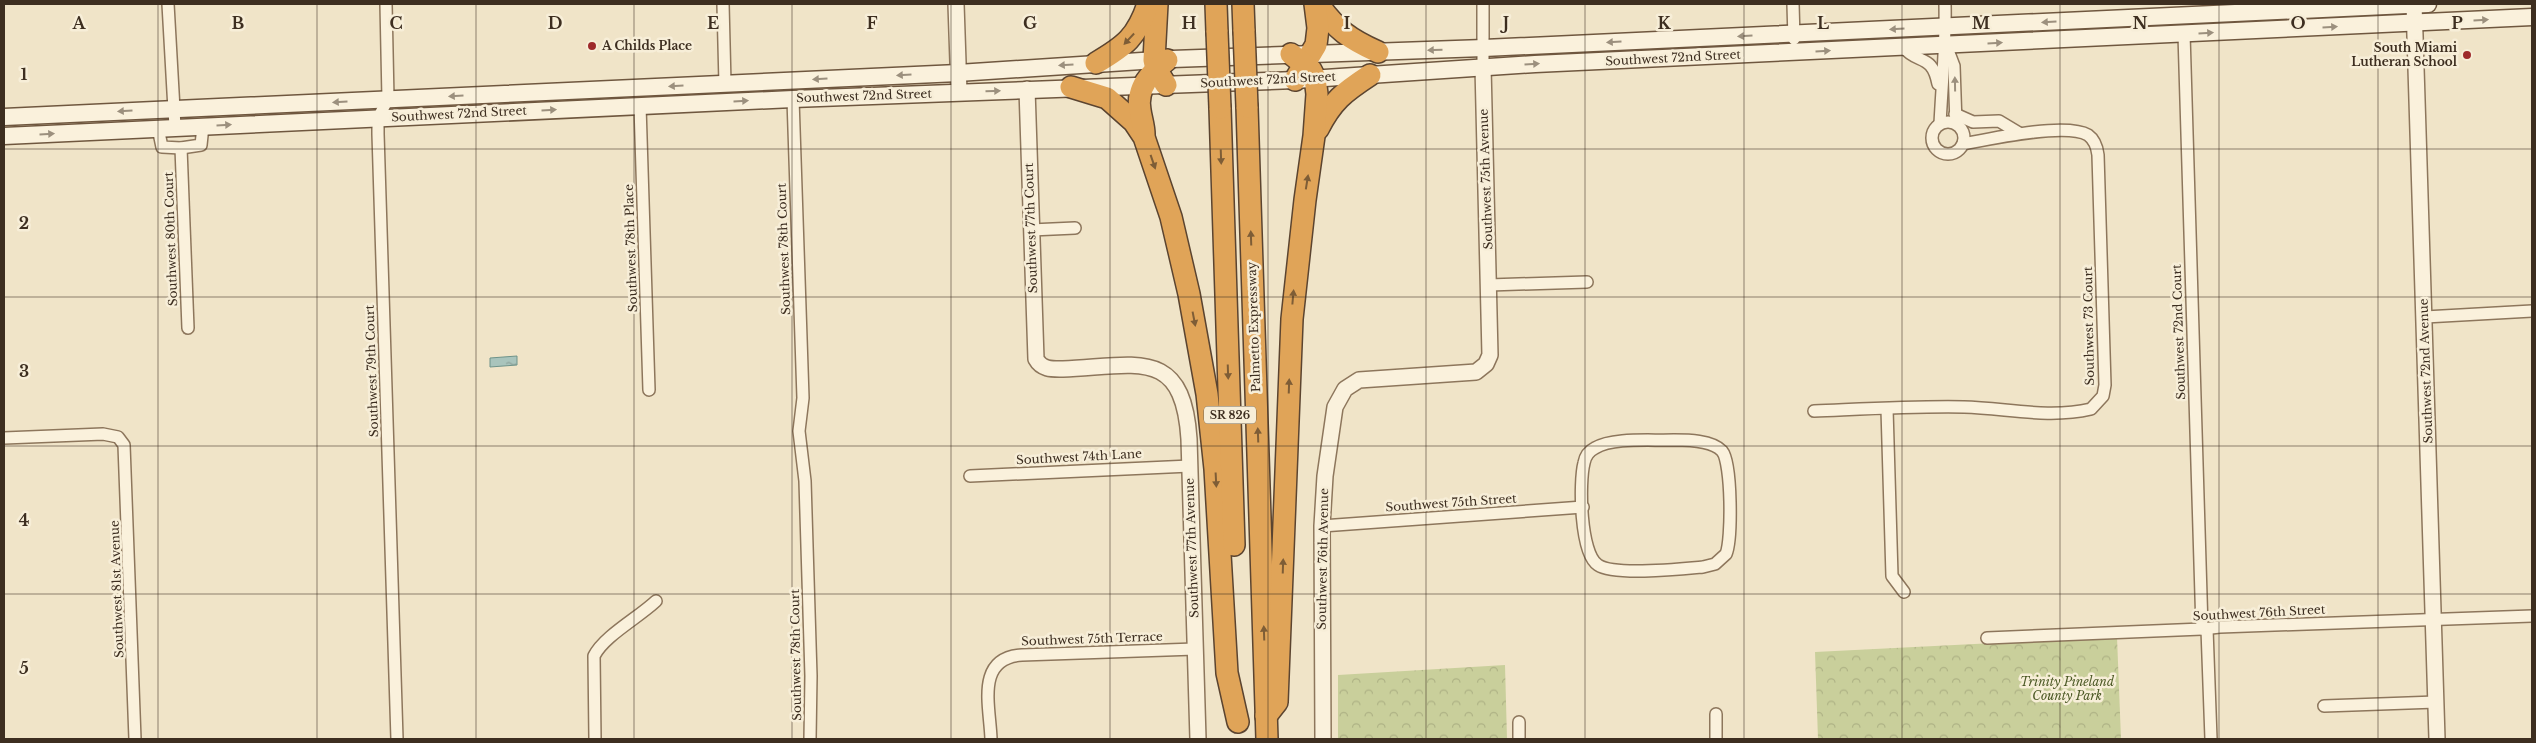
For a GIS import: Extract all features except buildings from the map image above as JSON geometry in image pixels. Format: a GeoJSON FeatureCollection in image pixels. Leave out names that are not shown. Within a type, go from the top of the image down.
{"type":"FeatureCollection","features":[{"type":"Feature","properties":{"kind":"highway"},"geometry":{"type":"LineString","coordinates":[[1096,63],[1121,48],[1132,38],[1142,24],[1148,4]]}},
{"type":"Feature","properties":{"kind":"highway"},"geometry":{"type":"LineString","coordinates":[[1157,4],[1157,72],[1139,104],[1144,137],[1171,217],[1189,294],[1205,379],[1214,454],[1227,673],[1238,731]]}},
{"type":"Feature","properties":{"kind":"highway","name":"SR 826"},"geometry":{"type":"LineString","coordinates":[[1216,4],[1238,731]]}},
{"type":"Feature","properties":{"kind":"highway","name":"Palmetto Expressway"},"geometry":{"type":"LineString","coordinates":[[1243,4],[1267,739]]}},
{"type":"Feature","properties":{"kind":"highway"},"geometry":{"type":"LineString","coordinates":[[1317,4],[1332,23],[1344,34],[1378,52]]}},
{"type":"Feature","properties":{"kind":"highway"},"geometry":{"type":"LineString","coordinates":[[1266,716],[1277,702],[1291,328],[1299,247],[1314,136],[1317,94],[1304,66],[1318,36],[1317,4]]}},
{"type":"Feature","properties":{"kind":"highway"},"geometry":{"type":"LineString","coordinates":[[1314,136],[1332,103],[1343,93],[1370,75]]}},
{"type":"Feature","properties":{"kind":"highway"},"geometry":{"type":"LineString","coordinates":[[1071,87],[1101,95],[1113,102],[1134,122],[1144,137]]}},
{"type":"Feature","properties":{"kind":"main road","name":"Southwest 72nd Street"},"geometry":{"type":"LineString","coordinates":[[4,136],[1071,87],[1157,72],[1304,66],[1378,52],[1946,26],[2191,9],[2419,4]]}},
{"type":"Feature","properties":{"kind":"main road"},"geometry":{"type":"LineString","coordinates":[[2165,35],[2184,23],[2191,9]]}},
{"type":"Feature","properties":{"kind":"main road","name":"Southwest 72nd Street"},"geometry":{"type":"LineString","coordinates":[[4,117],[958,73],[1096,63],[1157,72],[1304,66],[1370,75],[1483,67],[2532,17]]}},
{"type":"Feature","properties":{"kind":"main road"},"geometry":{"type":"LineString","coordinates":[[1656,40],[1658,59]]}},
{"type":"Feature","properties":{"kind":"main road"},"geometry":{"type":"LineString","coordinates":[[1026,68],[1026,89]]}},
{"type":"Feature","properties":{"kind":"main road"},"geometry":{"type":"LineString","coordinates":[[792,80],[793,99]]}},
{"type":"Feature","properties":{"kind":"street"},"geometry":{"type":"LineString","coordinates":[[168,4],[175,127]]}},
{"type":"Feature","properties":{"kind":"street"},"geometry":{"type":"LineString","coordinates":[[378,118],[388,100],[386,4]]}},
{"type":"Feature","properties":{"kind":"street"},"geometry":{"type":"LineString","coordinates":[[724,4],[725,84]]}},
{"type":"Feature","properties":{"kind":"street"},"geometry":{"type":"LineString","coordinates":[[956,4],[959,92]]}},
{"type":"Feature","properties":{"kind":"street","name":"Southwest 75th Avenue"},"geometry":{"type":"LineString","coordinates":[[1483,4],[1490,355]]}},
{"type":"Feature","properties":{"kind":"street"},"geometry":{"type":"LineString","coordinates":[[1793,4],[1794,52]]}},
{"type":"Feature","properties":{"kind":"street"},"geometry":{"type":"LineString","coordinates":[[1945,4],[1946,45],[1940,91],[1940,124],[1932,135],[1933,144],[1938,151],[1952,154],[1963,144],[1963,132],[1956,119],[1954,66],[1946,45]]}},
{"type":"Feature","properties":{"kind":"street","name":"Southwest 72nd Avenue"},"geometry":{"type":"LineString","coordinates":[[2419,4],[2415,23],[2437,739]]}},
{"type":"Feature","properties":{"kind":"street","name":"Southwest 72nd Court"},"geometry":{"type":"LineString","coordinates":[[2184,34],[2205,629],[2211,739]]}},
{"type":"Feature","properties":{"kind":"street"},"geometry":{"type":"LineString","coordinates":[[1903,47],[1910,55],[1923,59],[1930,65],[1935,72],[1940,91]]}},
{"type":"Feature","properties":{"kind":"street","name":"Southwest 77th Court"},"geometry":{"type":"LineString","coordinates":[[1026,89],[1035,349],[1040,365],[1053,369],[1138,366],[1157,369]]}},
{"type":"Feature","properties":{"kind":"street","name":"Southwest 78th Court"},"geometry":{"type":"LineString","coordinates":[[793,99],[803,398],[809,461],[805,481],[811,676],[810,739]]}},
{"type":"Feature","properties":{"kind":"street","name":"Southwest 78th Place"},"geometry":{"type":"LineString","coordinates":[[640,106],[649,390]]}},
{"type":"Feature","properties":{"kind":"street","name":"Southwest 79th Court"},"geometry":{"type":"LineString","coordinates":[[378,118],[397,739]]}},
{"type":"Feature","properties":{"kind":"street"},"geometry":{"type":"LineString","coordinates":[[1940,124],[1956,119],[1973,122],[1991,119],[2000,121],[2001,138]]}},
{"type":"Feature","properties":{"kind":"street","name":"Southwest 73 Court"},"geometry":{"type":"LineString","coordinates":[[1886,409],[1965,407],[2034,413],[2082,411],[2090,409],[2103,396],[2106,385],[2097,147],[2093,140],[2082,133],[2020,132],[2000,121]]}},
{"type":"Feature","properties":{"kind":"street"},"geometry":{"type":"LineString","coordinates":[[158,128],[162,147],[182,148],[201,144],[203,126]]}},
{"type":"Feature","properties":{"kind":"street","name":"Southwest 73 Court"},"geometry":{"type":"LineString","coordinates":[[1963,144],[2011,137],[2020,132]]}},
{"type":"Feature","properties":{"kind":"street","name":"Southwest 80th Court"},"geometry":{"type":"LineString","coordinates":[[182,148],[188,328]]}},
{"type":"Feature","properties":{"kind":"street"},"geometry":{"type":"LineString","coordinates":[[1031,230],[1075,228]]}},
{"type":"Feature","properties":{"kind":"street"},"geometry":{"type":"LineString","coordinates":[[1489,285],[1587,282]]}},
{"type":"Feature","properties":{"kind":"street"},"geometry":{"type":"LineString","coordinates":[[2424,317],[2532,311]]}},
{"type":"Feature","properties":{"kind":"street","name":"Southwest 76th Avenue"},"geometry":{"type":"LineString","coordinates":[[1323,739],[1322,526],[1332,421],[1337,403],[1345,389],[1356,382],[1371,378],[1476,372],[1486,364],[1490,355]]}},
{"type":"Feature","properties":{"kind":"street","name":"Southwest 77th Avenue"},"geometry":{"type":"LineString","coordinates":[[1157,369],[1173,380],[1184,401],[1188,419],[1198,739]]}},
{"type":"Feature","properties":{"kind":"street"},"geometry":{"type":"LineString","coordinates":[[1814,411],[1886,409],[1892,576],[1904,592]]}},
{"type":"Feature","properties":{"kind":"street","name":"Southwest 81st Avenue"},"geometry":{"type":"LineString","coordinates":[[4,438],[103,434],[120,438],[124,445],[136,739]]}},
{"type":"Feature","properties":{"kind":"street"},"geometry":{"type":"LineString","coordinates":[[1681,440],[1717,447],[1723,454],[1727,471],[1730,531],[1726,554],[1715,564],[1703,567],[1626,571],[1601,567],[1594,562],[1589,554],[1583,507],[1584,462],[1590,451],[1597,446],[1612,442],[1681,440]]}},
{"type":"Feature","properties":{"kind":"street","name":"Southwest 74th Lane"},"geometry":{"type":"LineString","coordinates":[[970,476],[1190,466]]}},
{"type":"Feature","properties":{"kind":"street","name":"Southwest 75th Street"},"geometry":{"type":"LineString","coordinates":[[1322,526],[1583,507]]}},
{"type":"Feature","properties":{"kind":"street"},"geometry":{"type":"LineString","coordinates":[[595,739],[594,656],[599,647],[640,616],[656,601]]}},
{"type":"Feature","properties":{"kind":"street","name":"Southwest 76th Street"},"geometry":{"type":"LineString","coordinates":[[1987,638],[2532,616]]}},
{"type":"Feature","properties":{"kind":"street","name":"Southwest 75th Terrace"},"geometry":{"type":"LineString","coordinates":[[991,739],[989,682],[994,666],[1002,659],[1016,655],[1195,649]]}},
{"type":"Feature","properties":{"kind":"street"},"geometry":{"type":"LineString","coordinates":[[2324,706],[2436,702]]}},
{"type":"Feature","properties":{"kind":"street"},"geometry":{"type":"LineString","coordinates":[[1716,714],[1716,739]]}},
{"type":"Feature","properties":{"kind":"street"},"geometry":{"type":"LineString","coordinates":[[1519,722],[1519,739]]}},
{"type":"Feature","properties":{"kind":"green space","name":"Trinity Pineland County Park"},"geometry":{"type":"Polygon","coordinates":[[[2117,637],[2121,739],[1818,739],[1815,652],[2117,637]]]}},
{"type":"Feature","properties":{"kind":"green space"},"geometry":{"type":"Polygon","coordinates":[[[1505,665],[1507,739],[1338,739],[1338,675],[1505,665]]]}},
{"type":"Feature","properties":{"kind":"water"},"geometry":{"type":"Polygon","coordinates":[[[517,356],[517,365],[490,367],[490,358],[517,356]]]}},
{"type":"Feature","properties":{"kind":"place","name":"A Childs Place"},"geometry":{"type":"Point","coordinates":[592,46]}},
{"type":"Feature","properties":{"kind":"place","name":"South Miami Lutheran School"},"geometry":{"type":"Point","coordinates":[2467,55]}}]}
